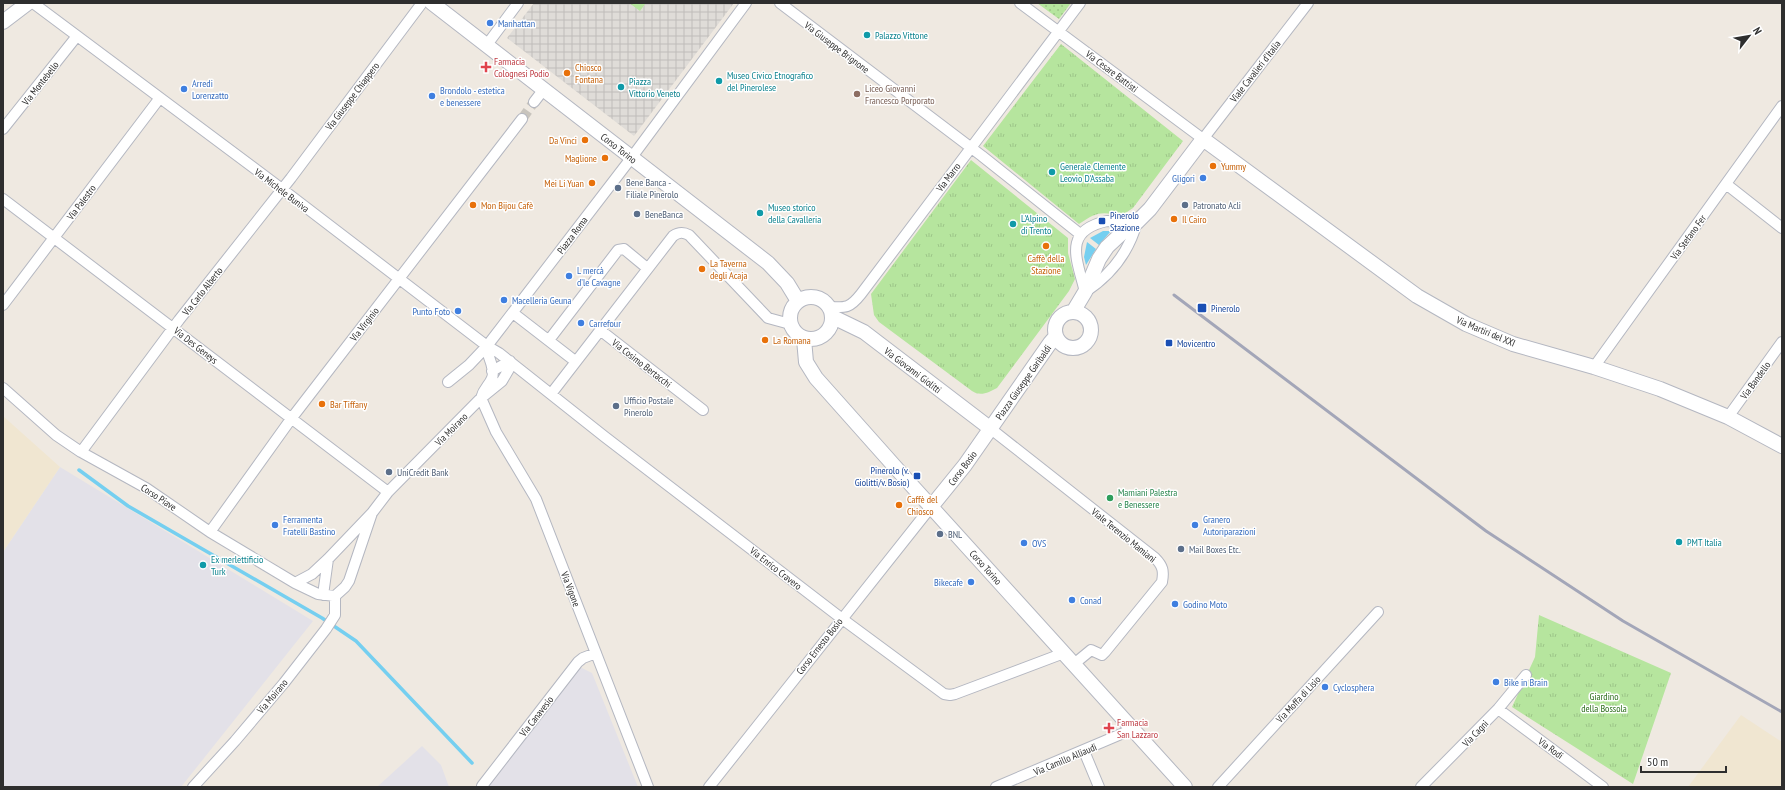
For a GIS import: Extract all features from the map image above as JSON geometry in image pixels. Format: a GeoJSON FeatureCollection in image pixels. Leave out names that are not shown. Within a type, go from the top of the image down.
{"type":"FeatureCollection","features":[{"type":"Feature","properties":{"kind":"street"},"geometry":{"type":"LineString","coordinates":[[3,22],[28,3]]}},
{"type":"Feature","properties":{"kind":"street","name":"Via Michele Buniva"},"geometry":{"type":"LineString","coordinates":[[33,3],[159,99],[282,189],[487,346],[499,352],[510,362]]}},
{"type":"Feature","properties":{"kind":"street","name":"Via Giuseppe Chiappero"},"geometry":{"type":"LineString","coordinates":[[282,189],[422,3]]}},
{"type":"Feature","properties":{"kind":"street","name":"Corso Torino"},"geometry":{"type":"LineString","coordinates":[[432,3],[768,263],[787,283],[798,301]]}},
{"type":"Feature","properties":{"kind":"street"},"geometry":{"type":"LineString","coordinates":[[486,46],[518,3]]}},
{"type":"Feature","properties":{"kind":"street"},"geometry":{"type":"LineString","coordinates":[[632,157],[746,3]]}},
{"type":"Feature","properties":{"kind":"street","name":"Via Giuseppe Brignone"},"geometry":{"type":"LineString","coordinates":[[780,3],[970,148]]}},
{"type":"Feature","properties":{"kind":"street","name":"Via Cesare Battisti"},"geometry":{"type":"LineString","coordinates":[[1020,3],[1203,139]]}},
{"type":"Feature","properties":{"kind":"street","name":"Via Marro"},"geometry":{"type":"LineString","coordinates":[[831,312],[850,306],[858,298],[1080,3]]}},
{"type":"Feature","properties":{"kind":"street","name":"Viale Cavalieri d'Italia"},"geometry":{"type":"LineString","coordinates":[[1203,139],[1308,3]]}},
{"type":"Feature","properties":{"kind":"street","name":"Via Montebello"},"geometry":{"type":"LineString","coordinates":[[3,129],[76,36]]}},
{"type":"Feature","properties":{"kind":"street"},"geometry":{"type":"LineString","coordinates":[[534,102],[544,89]]}},
{"type":"Feature","properties":{"kind":"street","name":"Via Palestro"},"geometry":{"type":"LineString","coordinates":[[3,305],[159,99]]}},
{"type":"Feature","properties":{"kind":"street","name":"Via Stefano Fer"},"geometry":{"type":"LineString","coordinates":[[1594,367],[1782,106]]}},
{"type":"Feature","properties":{"kind":"street","name":"Via Virginio"},"geometry":{"type":"LineString","coordinates":[[210,532],[291,419],[522,119]]}},
{"type":"Feature","properties":{"kind":"street","name":"Piazza Giuseppe Garibaldi"},"geometry":{"type":"LineString","coordinates":[[1073,312],[1085,292],[1107,247],[1150,209],[1203,139]]}},
{"type":"Feature","properties":{"kind":"street","name":"Via Martiri del XXI"},"geometry":{"type":"LineString","coordinates":[[1203,139],[1417,296],[1466,324],[1513,344],[1594,367],[1660,389],[1728,417],[1782,446]]}},
{"type":"Feature","properties":{"kind":"street"},"geometry":{"type":"LineString","coordinates":[[970,148],[1080,234]]}},
{"type":"Feature","properties":{"kind":"street","name":"Piazza Roma"},"geometry":{"type":"LineString","coordinates":[[487,346],[632,157]]}},
{"type":"Feature","properties":{"kind":"street"},"geometry":{"type":"LineString","coordinates":[[1726,184],[1782,228]]}},
{"type":"Feature","properties":{"kind":"street","name":"Via Carlo Alberto"},"geometry":{"type":"LineString","coordinates":[[81,452],[173,328],[282,189]]}},
{"type":"Feature","properties":{"kind":"street","name":"Via Des Geneys"},"geometry":{"type":"LineString","coordinates":[[3,199],[388,492]]}},
{"type":"Feature","properties":{"kind":"street"},"geometry":{"type":"LineString","coordinates":[[1085,292],[1076,251],[1080,234],[1093,225],[1107,222],[1137,222]]}},
{"type":"Feature","properties":{"kind":"street"},"geometry":{"type":"LineString","coordinates":[[551,394],[647,268],[673,236],[682,232],[689,235],[768,318],[790,324]]}},
{"type":"Feature","properties":{"kind":"street"},"geometry":{"type":"LineString","coordinates":[[549,340],[618,250],[624,249],[647,268]]}},
{"type":"Feature","properties":{"kind":"street"},"geometry":{"type":"LineString","coordinates":[[812,297],[825,302],[831,312],[832,324],[824,335],[818,338],[804,339],[798,336],[790,324],[790,311],[798,301],[812,297]]}},
{"type":"Feature","properties":{"kind":"street","name":"Via Giovanni Giolitti"},"geometry":{"type":"LineString","coordinates":[[831,312],[864,332],[991,429]]}},
{"type":"Feature","properties":{"kind":"street","name":"Piazza Giuseppe Garibaldi"},"geometry":{"type":"LineString","coordinates":[[1073,312],[1084,315],[1088,320],[1092,331],[1090,338],[1083,346],[1074,348],[1064,345],[1056,336],[1055,331],[1058,320],[1067,313],[1073,312]]}},
{"type":"Feature","properties":{"kind":"street"},"geometry":{"type":"LineString","coordinates":[[512,313],[576,361]]}},
{"type":"Feature","properties":{"kind":"street","name":"Via Cosimo Bertacchi"},"geometry":{"type":"LineString","coordinates":[[600,330],[703,410]]}},
{"type":"Feature","properties":{"kind":"street","name":"Piazza Giuseppe Garibaldi"},"geometry":{"type":"LineString","coordinates":[[991,429],[1056,336]]}},
{"type":"Feature","properties":{"kind":"street","name":"Corso Torino"},"geometry":{"type":"LineString","coordinates":[[804,339],[806,362],[816,378],[1185,787]]}},
{"type":"Feature","properties":{"kind":"street","name":"Via Bandello"},"geometry":{"type":"LineString","coordinates":[[1728,417],[1782,342]]}},
{"type":"Feature","properties":{"kind":"street"},"geometry":{"type":"LineString","coordinates":[[487,346],[486,350],[491,360],[492,371],[510,362]]}},
{"type":"Feature","properties":{"kind":"street"},"geometry":{"type":"LineString","coordinates":[[448,382],[487,346]]}},
{"type":"Feature","properties":{"kind":"street","name":"Via Enrico Cravero"},"geometry":{"type":"LineString","coordinates":[[510,362],[841,618],[944,694],[950,695],[1064,653]]}},
{"type":"Feature","properties":{"kind":"street","name":"Via Moirano"},"geometry":{"type":"LineString","coordinates":[[295,583],[312,574],[328,559],[372,513],[388,492],[481,398],[502,381],[509,369],[510,362]]}},
{"type":"Feature","properties":{"kind":"street","name":"Via Moirano"},"geometry":{"type":"LineString","coordinates":[[481,398],[483,389],[492,379],[492,371]]}},
{"type":"Feature","properties":{"kind":"street","name":"Corso Piave"},"geometry":{"type":"LineString","coordinates":[[3,388],[56,435],[81,452],[146,488],[210,532],[295,583],[323,595]]}},
{"type":"Feature","properties":{"kind":"street","name":"Via Vigone"},"geometry":{"type":"LineString","coordinates":[[481,398],[496,432],[536,499],[648,787]]}},
{"type":"Feature","properties":{"kind":"street","name":"Corso Bosio"},"geometry":{"type":"LineString","coordinates":[[931,507],[965,465],[991,429]]}},
{"type":"Feature","properties":{"kind":"street","name":"Viale Terenzio Mamiani"},"geometry":{"type":"LineString","coordinates":[[991,429],[1162,565],[1164,571],[1162,582],[1105,652],[1099,654],[1091,650],[1074,664]]}},
{"type":"Feature","properties":{"kind":"street","name":"Corso Ernesto Bosio"},"geometry":{"type":"LineString","coordinates":[[709,787],[841,618],[931,507]]}},
{"type":"Feature","properties":{"kind":"street","name":"Via Moirano"},"geometry":{"type":"LineString","coordinates":[[193,787],[235,741],[326,629],[335,615],[335,596],[345,587],[372,513]]}},
{"type":"Feature","properties":{"kind":"street"},"geometry":{"type":"LineString","coordinates":[[328,559],[323,595],[335,596]]}},
{"type":"Feature","properties":{"kind":"street","name":"Via Moffa di Lisio"},"geometry":{"type":"LineString","coordinates":[[1218,787],[1378,612]]}},
{"type":"Feature","properties":{"kind":"street","name":"Via Canavesio"},"geometry":{"type":"LineString","coordinates":[[482,786],[578,662],[583,658],[596,653]]}},
{"type":"Feature","properties":{"kind":"street","name":"Via Cagni"},"geometry":{"type":"LineString","coordinates":[[1421,787],[1498,710],[1526,675]]}},
{"type":"Feature","properties":{"kind":"street","name":"Via Rodi"},"geometry":{"type":"LineString","coordinates":[[1498,710],[1603,787]]}},
{"type":"Feature","properties":{"kind":"street","name":"Via Camillo Alliaudi"},"geometry":{"type":"LineString","coordinates":[[996,787],[1133,729]]}},
{"type":"Feature","properties":{"kind":"street"},"geometry":{"type":"LineString","coordinates":[[1084,751],[1099,787]]}},
{"type":"Feature","properties":{"kind":"shaded area","name":"Piazza Vittorio Veneto"},"geometry":{"type":"Polygon","coordinates":[[[534,3],[629,3],[640,11],[646,3],[734,3],[634,136],[507,38],[534,3]]]}},
{"type":"Feature","properties":{"kind":"shaded area"},"geometry":{"type":"Polygon","coordinates":[[[3,416],[60,467],[3,552],[3,416]]]}},
{"type":"Feature","properties":{"kind":"shaded area"},"geometry":{"type":"Polygon","coordinates":[[[60,467],[313,621],[181,787],[3,787],[3,552],[60,467]]]}},
{"type":"Feature","properties":{"kind":"shaded area"},"geometry":{"type":"Polygon","coordinates":[[[582,668],[592,673],[638,787],[482,787],[572,670],[582,668]]]}},
{"type":"Feature","properties":{"kind":"shaded area"},"geometry":{"type":"Polygon","coordinates":[[[1741,715],[1782,742],[1782,787],[1688,787],[1741,715]]]}},
{"type":"Feature","properties":{"kind":"shaded area"},"geometry":{"type":"Polygon","coordinates":[[[422,746],[441,765],[449,787],[377,787],[422,746]]]}},
{"type":"Feature","properties":{"kind":"green space"},"geometry":{"type":"Polygon","coordinates":[[[629,3],[646,3],[640,12],[629,3]]]}},
{"type":"Feature","properties":{"kind":"green space"},"geometry":{"type":"Polygon","coordinates":[[[1037,3],[1071,3],[1059,19],[1037,3]]]}},
{"type":"Feature","properties":{"kind":"green space"},"geometry":{"type":"Polygon","coordinates":[[[1061,44],[1183,141],[1133,208],[1121,216],[1104,213],[1090,217],[1079,224],[983,146],[1061,44]]]}},
{"type":"Feature","properties":{"kind":"green space"},"geometry":{"type":"Polygon","coordinates":[[[971,160],[1068,238],[1068,253],[1075,279],[1069,291],[997,388],[982,394],[972,391],[879,322],[874,315],[871,294],[971,160]]]}},
{"type":"Feature","properties":{"kind":"green space","name":"Giardino della Bossola"},"geometry":{"type":"Polygon","coordinates":[[[1539,615],[1671,673],[1633,784],[1512,707],[1535,657],[1539,615]]]}},
{"type":"Feature","properties":{"kind":"water"},"geometry":{"type":"Polygon","coordinates":[[[1103,231],[1111,231],[1099,245],[1090,238],[1103,231]]]}},
{"type":"Feature","properties":{"kind":"water"},"geometry":{"type":"Polygon","coordinates":[[[1087,242],[1096,249],[1086,265],[1084,257],[1087,242]]]}},
{"type":"Feature","properties":{"kind":"waterway"},"geometry":{"type":"LineString","coordinates":[[79,470],[128,506],[322,618],[356,641],[472,763]]}},
{"type":"Feature","properties":{"kind":"tunnel"},"geometry":{"type":"LineString","coordinates":[[522,119],[534,102]]}},
{"type":"Feature","properties":{"kind":"railway"},"geometry":{"type":"LineString","coordinates":[[1174,295],[1486,531],[1623,621],[1782,712]]}},
{"type":"Feature","properties":{"kind":"place","name":"Manhattan"},"geometry":{"type":"Point","coordinates":[490,23]}},
{"type":"Feature","properties":{"kind":"place","name":"Palazzo Vittone"},"geometry":{"type":"Point","coordinates":[867,35]}},
{"type":"Feature","properties":{"kind":"place","name":"Farmacia Colognesi Podio"},"geometry":{"type":"Point","coordinates":[486,67]}},
{"type":"Feature","properties":{"kind":"place","name":"Chiosco Fontana"},"geometry":{"type":"Point","coordinates":[567,73]}},
{"type":"Feature","properties":{"kind":"place","name":"Museo Civico Etnografico del Pinerolese"},"geometry":{"type":"Point","coordinates":[719,81]}},
{"type":"Feature","properties":{"kind":"place","name":"Piazza Vittorio Veneto"},"geometry":{"type":"Point","coordinates":[621,87]}},
{"type":"Feature","properties":{"kind":"place","name":"Arredi Lorenzatto"},"geometry":{"type":"Point","coordinates":[184,89]}},
{"type":"Feature","properties":{"kind":"place","name":"Liceo Giovanni Francesco Porporato"},"geometry":{"type":"Point","coordinates":[857,94]}},
{"type":"Feature","properties":{"kind":"place","name":"Brondolo - estetica e benessere"},"geometry":{"type":"Point","coordinates":[432,96]}},
{"type":"Feature","properties":{"kind":"place","name":"Da Vinci"},"geometry":{"type":"Point","coordinates":[585,140]}},
{"type":"Feature","properties":{"kind":"place","name":"Maglione"},"geometry":{"type":"Point","coordinates":[605,158]}},
{"type":"Feature","properties":{"kind":"place","name":"Yummy"},"geometry":{"type":"Point","coordinates":[1213,166]}},
{"type":"Feature","properties":{"kind":"place","name":"Generale Clemente Leovio D'Assaba"},"geometry":{"type":"Point","coordinates":[1052,172]}},
{"type":"Feature","properties":{"kind":"place","name":"Gligori"},"geometry":{"type":"Point","coordinates":[1203,178]}},
{"type":"Feature","properties":{"kind":"place","name":"Mei Li Yuan"},"geometry":{"type":"Point","coordinates":[592,183]}},
{"type":"Feature","properties":{"kind":"place","name":"Bene Banca - Filiale Pinerolo"},"geometry":{"type":"Point","coordinates":[618,188]}},
{"type":"Feature","properties":{"kind":"place","name":"Mon Bijou Cafè"},"geometry":{"type":"Point","coordinates":[473,205]}},
{"type":"Feature","properties":{"kind":"place","name":"Patronato Acli"},"geometry":{"type":"Point","coordinates":[1185,205]}},
{"type":"Feature","properties":{"kind":"place","name":"Museo storico della Cavalleria"},"geometry":{"type":"Point","coordinates":[760,213]}},
{"type":"Feature","properties":{"kind":"place","name":"BeneBanca"},"geometry":{"type":"Point","coordinates":[637,214]}},
{"type":"Feature","properties":{"kind":"place","name":"Il Cairo"},"geometry":{"type":"Point","coordinates":[1174,219]}},
{"type":"Feature","properties":{"kind":"place","name":"Pinerolo Stazione"},"geometry":{"type":"Point","coordinates":[1102,221]}},
{"type":"Feature","properties":{"kind":"place","name":"L'Alpino di Trento"},"geometry":{"type":"Point","coordinates":[1013,224]}},
{"type":"Feature","properties":{"kind":"place","name":"Caffè della Stazione"},"geometry":{"type":"Point","coordinates":[1046,246]}},
{"type":"Feature","properties":{"kind":"place","name":"La Taverna degli Acaja"},"geometry":{"type":"Point","coordinates":[702,269]}},
{"type":"Feature","properties":{"kind":"place","name":"L mercà d’le Cavagne"},"geometry":{"type":"Point","coordinates":[569,276]}},
{"type":"Feature","properties":{"kind":"place","name":"Macelleria Geuna"},"geometry":{"type":"Point","coordinates":[504,300]}},
{"type":"Feature","properties":{"kind":"place","name":"Pinerolo"},"geometry":{"type":"Point","coordinates":[1202,308]}},
{"type":"Feature","properties":{"kind":"place","name":"Punto Foto"},"geometry":{"type":"Point","coordinates":[458,311]}},
{"type":"Feature","properties":{"kind":"place","name":"Carrefour"},"geometry":{"type":"Point","coordinates":[581,323]}},
{"type":"Feature","properties":{"kind":"place","name":"La Romana"},"geometry":{"type":"Point","coordinates":[765,340]}},
{"type":"Feature","properties":{"kind":"place","name":"Movicentro"},"geometry":{"type":"Point","coordinates":[1169,343]}},
{"type":"Feature","properties":{"kind":"place","name":"Bar Tiffany"},"geometry":{"type":"Point","coordinates":[322,404]}},
{"type":"Feature","properties":{"kind":"place","name":"Ufficio Postale Pinerolo"},"geometry":{"type":"Point","coordinates":[616,406]}},
{"type":"Feature","properties":{"kind":"place","name":"UniCredit Bank"},"geometry":{"type":"Point","coordinates":[389,472]}},
{"type":"Feature","properties":{"kind":"place","name":"Pinerolo (v. Giolitti/v. Bosio)"},"geometry":{"type":"Point","coordinates":[917,476]}},
{"type":"Feature","properties":{"kind":"place","name":"Mamiani Palestra e Benessere"},"geometry":{"type":"Point","coordinates":[1110,498]}},
{"type":"Feature","properties":{"kind":"place","name":"Caffè del Chiosco"},"geometry":{"type":"Point","coordinates":[899,505]}},
{"type":"Feature","properties":{"kind":"place","name":"Ferramenta Fratelli Bastino"},"geometry":{"type":"Point","coordinates":[275,525]}},
{"type":"Feature","properties":{"kind":"place","name":"Granero Autoriparazioni"},"geometry":{"type":"Point","coordinates":[1195,525]}},
{"type":"Feature","properties":{"kind":"place","name":"BNL"},"geometry":{"type":"Point","coordinates":[940,534]}},
{"type":"Feature","properties":{"kind":"place","name":"PMT Italia"},"geometry":{"type":"Point","coordinates":[1679,542]}},
{"type":"Feature","properties":{"kind":"place","name":"OVS"},"geometry":{"type":"Point","coordinates":[1024,543]}},
{"type":"Feature","properties":{"kind":"place","name":"Mail Boxes Etc."},"geometry":{"type":"Point","coordinates":[1181,549]}},
{"type":"Feature","properties":{"kind":"place","name":"Ex merlettificio Turk"},"geometry":{"type":"Point","coordinates":[203,565]}},
{"type":"Feature","properties":{"kind":"place","name":"Bikecafe"},"geometry":{"type":"Point","coordinates":[971,582]}},
{"type":"Feature","properties":{"kind":"place","name":"Conad"},"geometry":{"type":"Point","coordinates":[1072,600]}},
{"type":"Feature","properties":{"kind":"place","name":"Godino Moto"},"geometry":{"type":"Point","coordinates":[1175,604]}},
{"type":"Feature","properties":{"kind":"place","name":"Bike in Brain"},"geometry":{"type":"Point","coordinates":[1496,682]}},
{"type":"Feature","properties":{"kind":"place","name":"Cyclosphera"},"geometry":{"type":"Point","coordinates":[1325,687]}},
{"type":"Feature","properties":{"kind":"place","name":"Farmacia San Lazzaro"},"geometry":{"type":"Point","coordinates":[1109,728]}}]}
